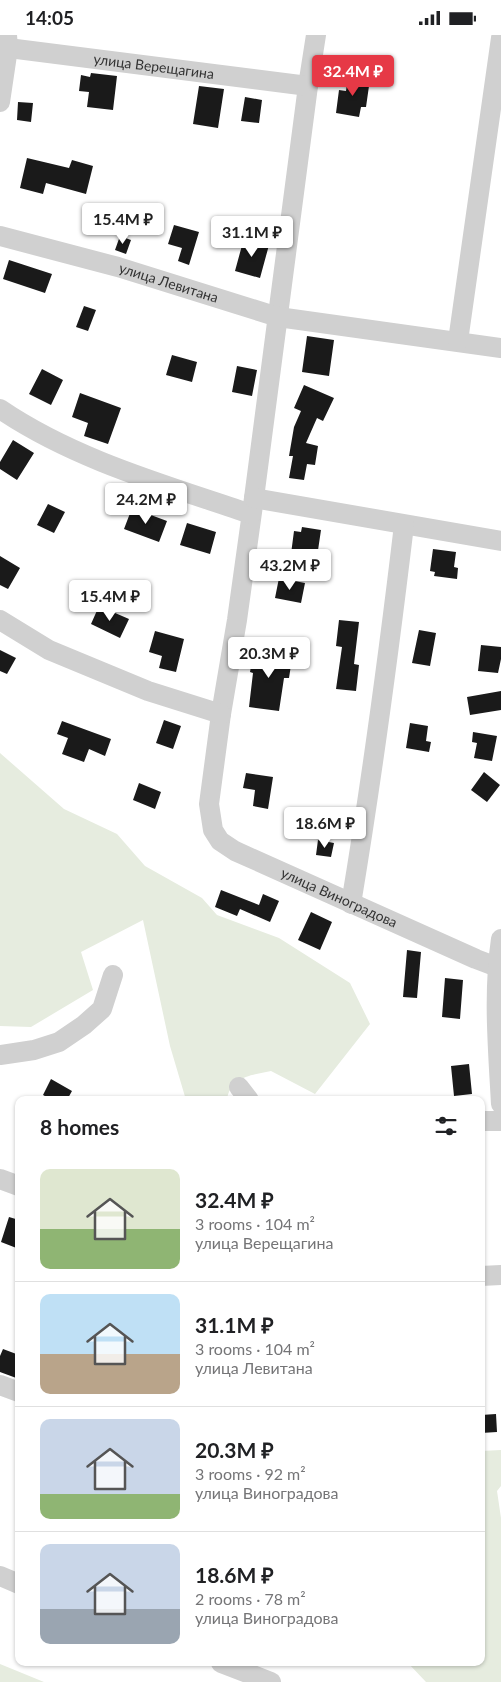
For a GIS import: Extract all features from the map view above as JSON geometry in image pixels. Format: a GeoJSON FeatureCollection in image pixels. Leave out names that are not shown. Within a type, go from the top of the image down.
{"type":"FeatureCollection","features":[{"type":"Feature","properties":{"kind":"street","name":"улица Виноградова"},"geometry":{"type":"LineString","coordinates":[[316,35],[237,620],[221,714],[209,804],[213,830],[220,841],[235,851],[351,904],[499,967]]}},
{"type":"Feature","properties":{"kind":"street"},"geometry":{"type":"LineString","coordinates":[[458,341],[501,38]]}},
{"type":"Feature","properties":{"kind":"street","name":"улица Верещагина"},"geometry":{"type":"LineString","coordinates":[[5,43],[308,86]]}},
{"type":"Feature","properties":{"kind":"street"},"geometry":{"type":"LineString","coordinates":[[0,102],[5,43]]}},
{"type":"Feature","properties":{"kind":"street","name":"улица Левитана"},"geometry":{"type":"LineString","coordinates":[[0,236],[118,267],[278,317],[501,348]]}},
{"type":"Feature","properties":{"kind":"street"},"geometry":{"type":"LineString","coordinates":[[0,409],[20,422],[94,459],[252,506],[404,525],[501,541]]}},
{"type":"Feature","properties":{"kind":"street"},"geometry":{"type":"LineString","coordinates":[[351,904],[387,666],[404,525]]}},
{"type":"Feature","properties":{"kind":"street"},"geometry":{"type":"LineString","coordinates":[[0,620],[58,653],[148,691],[221,714]]}},
{"type":"Feature","properties":{"kind":"street"},"geometry":{"type":"LineString","coordinates":[[501,939],[497,1013],[501,1104]]}},
{"type":"Feature","properties":{"kind":"street"},"geometry":{"type":"LineString","coordinates":[[0,1055],[34,1050],[59,1042],[84,1025],[102,1009],[113,975]]}},
{"type":"Feature","properties":{"kind":"street"},"geometry":{"type":"LineString","coordinates":[[485,1121],[501,1121]]}},
{"type":"Feature","properties":{"kind":"street"},"geometry":{"type":"LineString","coordinates":[[0,1179],[15,1185]]}},
{"type":"Feature","properties":{"kind":"street"},"geometry":{"type":"LineString","coordinates":[[485,1276],[501,1275]]}},
{"type":"Feature","properties":{"kind":"street"},"geometry":{"type":"LineString","coordinates":[[0,1385],[15,1391]]}},
{"type":"Feature","properties":{"kind":"street"},"geometry":{"type":"LineString","coordinates":[[0,1576],[15,1582]]}},
{"type":"Feature","properties":{"kind":"street"},"geometry":{"type":"LineString","coordinates":[[229,1666],[271,1682]]}},
{"type":"Feature","properties":{"kind":"shaded area"},"geometry":{"type":"Polygon","coordinates":[[[0,753],[64,809],[117,834],[145,866],[202,898],[217,915],[279,938],[350,983],[370,1024],[315,1094],[271,1071],[243,1078],[232,1086],[228,1096],[185,1096],[170,1046],[143,920],[81,952],[93,990],[31,1027],[0,1026],[0,753]]]}},
{"type":"Feature","properties":{"kind":"shaded area"},"geometry":{"type":"Polygon","coordinates":[[[501,1450],[501,1486],[497,1491],[501,1518],[501,1682],[426,1682],[411,1666],[485,1666],[485,1451],[501,1450]]]}},
{"type":"Feature","properties":{"kind":"shaded area"},"geometry":{"type":"Polygon","coordinates":[[[0,1664],[44,1682],[0,1682],[0,1664]]]}},
{"type":"Feature","properties":{"kind":"building"},"geometry":{"type":"Polygon","coordinates":[[[91,73],[117,76],[113,110],[87,107],[89,92],[79,91],[81,75],[90,77],[91,73]]]}},
{"type":"Feature","properties":{"kind":"building"},"geometry":{"type":"Polygon","coordinates":[[[348,76],[370,79],[366,107],[361,107],[359,117],[336,113],[339,90],[346,91],[348,76]]]}},
{"type":"Feature","properties":{"kind":"building"},"geometry":{"type":"Polygon","coordinates":[[[199,86],[224,89],[218,128],[193,124],[199,86]]]}},
{"type":"Feature","properties":{"kind":"building"},"geometry":{"type":"Polygon","coordinates":[[[245,97],[262,100],[259,123],[241,121],[245,97]]]}},
{"type":"Feature","properties":{"kind":"building"},"geometry":{"type":"Polygon","coordinates":[[[18,102],[33,103],[31,122],[17,120],[18,102]]]}},
{"type":"Feature","properties":{"kind":"building"},"geometry":{"type":"Polygon","coordinates":[[[27,158],[69,168],[72,160],[93,166],[86,194],[46,183],[43,194],[20,188],[27,158]]]}},
{"type":"Feature","properties":{"kind":"building"},"geometry":{"type":"Polygon","coordinates":[[[174,225],[199,232],[189,265],[178,261],[182,248],[168,244],[174,225]]]}},
{"type":"Feature","properties":{"kind":"building"},"geometry":{"type":"Polygon","coordinates":[[[120,236],[131,240],[126,254],[115,250],[120,236]]]}},
{"type":"Feature","properties":{"kind":"building"},"geometry":{"type":"Polygon","coordinates":[[[244,238],[269,245],[260,278],[235,271],[244,238]]]}},
{"type":"Feature","properties":{"kind":"building"},"geometry":{"type":"Polygon","coordinates":[[[9,260],[52,274],[45,293],[3,279],[9,260]]]}},
{"type":"Feature","properties":{"kind":"building"},"geometry":{"type":"Polygon","coordinates":[[[84,306],[96,310],[88,331],[76,327],[84,306]]]}},
{"type":"Feature","properties":{"kind":"building"},"geometry":{"type":"Polygon","coordinates":[[[307,336],[334,340],[329,376],[302,372],[307,336]]]}},
{"type":"Feature","properties":{"kind":"building"},"geometry":{"type":"Polygon","coordinates":[[[172,355],[197,362],[192,382],[166,375],[172,355]]]}},
{"type":"Feature","properties":{"kind":"building"},"geometry":{"type":"Polygon","coordinates":[[[237,366],[257,370],[252,396],[232,392],[237,366]]]}},
{"type":"Feature","properties":{"kind":"building"},"geometry":{"type":"Polygon","coordinates":[[[42,369],[63,380],[51,405],[29,394],[42,369]]]}},
{"type":"Feature","properties":{"kind":"building"},"geometry":{"type":"Polygon","coordinates":[[[304,385],[334,398],[323,421],[317,418],[306,443],[318,446],[315,465],[307,464],[304,480],[289,478],[293,456],[289,456],[294,427],[301,411],[294,408],[304,385]]]}},
{"type":"Feature","properties":{"kind":"building"},"geometry":{"type":"Polygon","coordinates":[[[80,393],[121,408],[108,444],[84,436],[88,423],[72,417],[80,393]]]}},
{"type":"Feature","properties":{"kind":"building"},"geometry":{"type":"Polygon","coordinates":[[[13,440],[34,453],[17,480],[0,469],[0,462],[13,440]]]}},
{"type":"Feature","properties":{"kind":"building"},"geometry":{"type":"Polygon","coordinates":[[[48,504],[65,512],[54,533],[37,525],[48,504]]]}},
{"type":"Feature","properties":{"kind":"building"},"geometry":{"type":"Polygon","coordinates":[[[132,508],[167,521],[159,542],[124,529],[132,508]]]}},
{"type":"Feature","properties":{"kind":"building"},"geometry":{"type":"Polygon","coordinates":[[[187,523],[216,532],[210,554],[180,545],[187,523]]]}},
{"type":"Feature","properties":{"kind":"building"},"geometry":{"type":"Polygon","coordinates":[[[302,527],[321,530],[317,557],[291,554],[294,531],[301,532],[302,527]]]}},
{"type":"Feature","properties":{"kind":"building"},"geometry":{"type":"Polygon","coordinates":[[[433,549],[456,552],[454,567],[458,568],[457,579],[434,576],[435,572],[430,571],[433,549]]]}},
{"type":"Feature","properties":{"kind":"building"},"geometry":{"type":"Polygon","coordinates":[[[0,556],[20,568],[8,589],[0,585],[0,556]]]}},
{"type":"Feature","properties":{"kind":"building"},"geometry":{"type":"Polygon","coordinates":[[[279,578],[305,583],[301,603],[275,598],[279,578]]]}},
{"type":"Feature","properties":{"kind":"building"},"geometry":{"type":"Polygon","coordinates":[[[99,606],[129,619],[120,638],[91,624],[99,606]]]}},
{"type":"Feature","properties":{"kind":"building"},"geometry":{"type":"Polygon","coordinates":[[[339,620],[359,622],[354,664],[359,665],[356,691],[336,689],[342,647],[336,646],[339,620]]]}},
{"type":"Feature","properties":{"kind":"building"},"geometry":{"type":"Polygon","coordinates":[[[419,630],[436,633],[430,666],[412,663],[419,630]]]}},
{"type":"Feature","properties":{"kind":"building"},"geometry":{"type":"Polygon","coordinates":[[[155,631],[184,639],[176,672],[159,668],[162,656],[149,652],[155,631]]]}},
{"type":"Feature","properties":{"kind":"building"},"geometry":{"type":"Polygon","coordinates":[[[481,645],[501,647],[498,673],[478,671],[481,645]]]}},
{"type":"Feature","properties":{"kind":"building"},"geometry":{"type":"Polygon","coordinates":[[[272,648],[293,652],[289,678],[284,678],[279,711],[249,707],[253,673],[250,672],[253,655],[271,657],[272,648]]]}},
{"type":"Feature","properties":{"kind":"building"},"geometry":{"type":"Polygon","coordinates":[[[0,650],[16,658],[7,674],[0,671],[0,650]]]}},
{"type":"Feature","properties":{"kind":"building"},"geometry":{"type":"Polygon","coordinates":[[[501,691],[501,710],[470,715],[467,697],[501,691]]]}},
{"type":"Feature","properties":{"kind":"building"},"geometry":{"type":"Polygon","coordinates":[[[164,720],[181,726],[173,749],[156,743],[164,720]]]}},
{"type":"Feature","properties":{"kind":"building"},"geometry":{"type":"Polygon","coordinates":[[[62,721],[111,739],[105,756],[89,749],[84,762],[62,754],[68,738],[57,734],[62,721]]]}},
{"type":"Feature","properties":{"kind":"building"},"geometry":{"type":"Polygon","coordinates":[[[410,723],[428,726],[426,741],[431,742],[429,752],[406,748],[410,723]]]}},
{"type":"Feature","properties":{"kind":"building"},"geometry":{"type":"Polygon","coordinates":[[[473,732],[497,736],[492,761],[474,758],[477,743],[472,742],[473,732]]]}},
{"type":"Feature","properties":{"kind":"building"},"geometry":{"type":"Polygon","coordinates":[[[484,772],[500,785],[487,802],[471,790],[484,772]]]}},
{"type":"Feature","properties":{"kind":"building"},"geometry":{"type":"Polygon","coordinates":[[[246,773],[273,777],[268,809],[253,806],[255,790],[243,788],[246,773]]]}},
{"type":"Feature","properties":{"kind":"building"},"geometry":{"type":"Polygon","coordinates":[[[139,783],[161,792],[155,809],[133,800],[139,783]]]}},
{"type":"Feature","properties":{"kind":"building"},"geometry":{"type":"Polygon","coordinates":[[[318,840],[334,843],[331,857],[316,855],[318,840]]]}},
{"type":"Feature","properties":{"kind":"building"},"geometry":{"type":"Polygon","coordinates":[[[221,890],[259,905],[263,894],[279,901],[270,922],[240,909],[237,916],[215,907],[221,890]]]}},
{"type":"Feature","properties":{"kind":"building"},"geometry":{"type":"Polygon","coordinates":[[[311,912],[332,922],[320,950],[298,940],[311,912]]]}},
{"type":"Feature","properties":{"kind":"building"},"geometry":{"type":"Polygon","coordinates":[[[407,950],[421,952],[417,998],[403,997],[407,950]]]}},
{"type":"Feature","properties":{"kind":"building"},"geometry":{"type":"Polygon","coordinates":[[[445,978],[463,980],[460,1019],[442,1017],[445,978]]]}},
{"type":"Feature","properties":{"kind":"building"},"geometry":{"type":"Polygon","coordinates":[[[469,1064],[472,1094],[454,1096],[451,1066],[469,1064]]]}},
{"type":"Feature","properties":{"kind":"building"},"geometry":{"type":"Polygon","coordinates":[[[51,1079],[72,1091],[69,1096],[43,1095],[51,1079]]]}},
{"type":"Feature","properties":{"kind":"building"},"geometry":{"type":"Polygon","coordinates":[[[9,1217],[15,1219],[15,1247],[1,1242],[9,1217]]]}},
{"type":"Feature","properties":{"kind":"building"},"geometry":{"type":"Polygon","coordinates":[[[3,1349],[15,1354],[15,1378],[0,1372],[0,1356],[3,1349]]]}},
{"type":"Feature","properties":{"kind":"building"},"geometry":{"type":"Polygon","coordinates":[[[496,1414],[497,1432],[485,1433],[485,1415],[496,1414]]]}}]}
